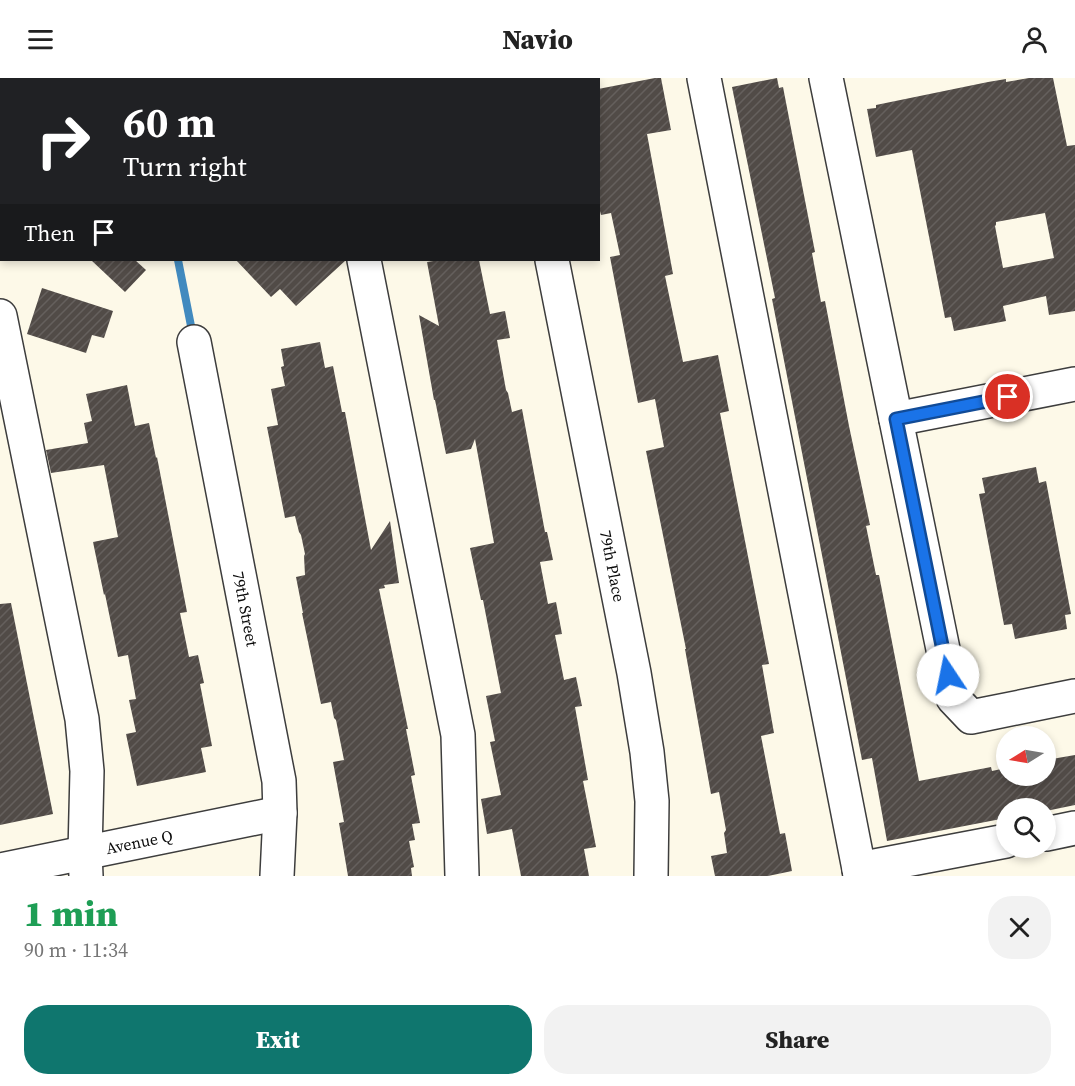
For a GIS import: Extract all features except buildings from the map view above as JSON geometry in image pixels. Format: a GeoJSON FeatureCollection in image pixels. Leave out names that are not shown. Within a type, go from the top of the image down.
{"type":"FeatureCollection","features":[{"type":"Feature","properties":{"kind":"street"},"geometry":{"type":"LineString","coordinates":[[704,78],[860,872],[996,843]]}},
{"type":"Feature","properties":{"kind":"street"},"geometry":{"type":"LineString","coordinates":[[826,78],[953,698],[971,717],[1075,696]]}},
{"type":"Feature","properties":{"kind":"street"},"geometry":{"type":"LineString","coordinates":[[364,261],[458,735],[462,876]]}},
{"type":"Feature","properties":{"kind":"street","name":"79th Place"},"geometry":{"type":"LineString","coordinates":[[552,261],[634,673],[647,752],[651,801],[651,876]]}},
{"type":"Feature","properties":{"kind":"street"},"geometry":{"type":"LineString","coordinates":[[0,316],[82,720],[87,771],[86,864]]}},
{"type":"Feature","properties":{"kind":"street","name":"79th Street"},"geometry":{"type":"LineString","coordinates":[[194,342],[279,781],[278,876]]}},
{"type":"Feature","properties":{"kind":"street"},"geometry":{"type":"LineString","coordinates":[[896,419],[1075,384]]}},
{"type":"Feature","properties":{"kind":"street","name":"Avenue Q"},"geometry":{"type":"LineString","coordinates":[[0,870],[86,864],[280,813]]}},
{"type":"Feature","properties":{"kind":"street"},"geometry":{"type":"LineString","coordinates":[[1056,832],[1075,828]]}},
{"type":"Feature","properties":{"kind":"waterway"},"geometry":{"type":"LineString","coordinates":[[178,261],[193,336]]}},
{"type":"Feature","properties":{"kind":"route"},"geometry":{"type":"LineString","coordinates":[[948,675],[896,419],[1008,397]]}}]}
